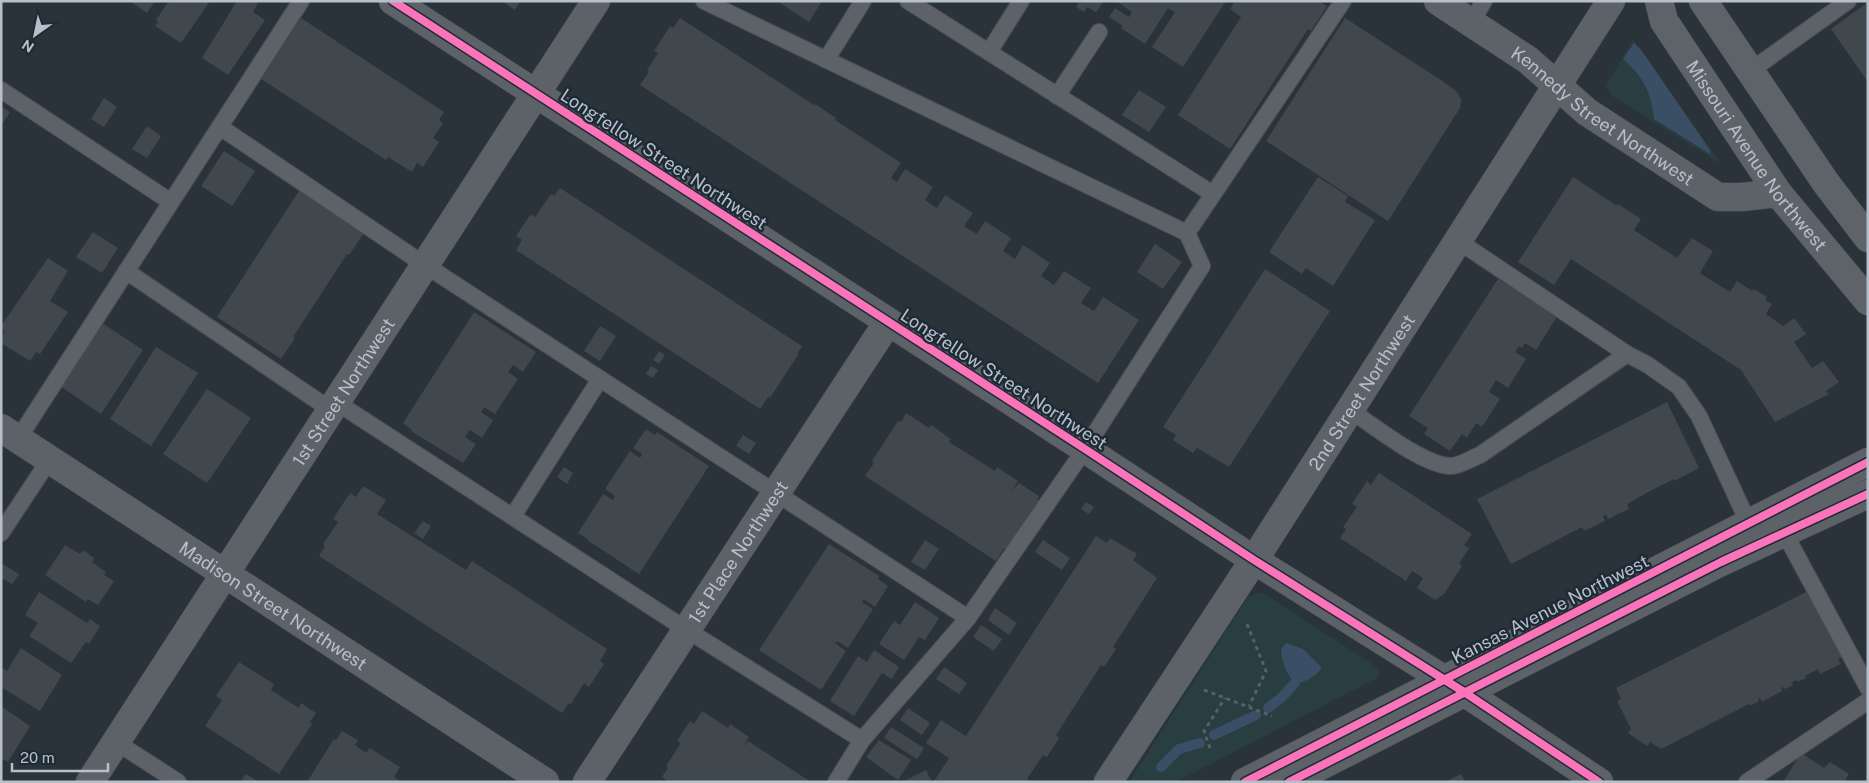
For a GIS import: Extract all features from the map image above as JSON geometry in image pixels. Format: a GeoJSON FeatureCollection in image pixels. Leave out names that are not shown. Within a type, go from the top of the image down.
{"type":"FeatureCollection","features":[{"type":"Feature","properties":{"kind":"main road","name":"Missouri Avenue Northwest"},"geometry":{"type":"LineString","coordinates":[[1659,1],[1664,21],[1778,193],[1868,301]]}},
{"type":"Feature","properties":{"kind":"main road"},"geometry":{"type":"LineString","coordinates":[[1703,1],[1750,71],[1863,224]]}},
{"type":"Feature","properties":{"kind":"street","name":"Longfellow Street Northwest"},"geometry":{"type":"LineString","coordinates":[[393,1],[1254,560],[1454,686],[1585,778]]}},
{"type":"Feature","properties":{"kind":"street","name":"1st Street Northwest"},"geometry":{"type":"LineString","coordinates":[[90,782],[596,1]]}},
{"type":"Feature","properties":{"kind":"street","name":"Kennedy Street Northwest"},"geometry":{"type":"LineString","coordinates":[[1438,1],[1478,12],[1528,60],[1587,112],[1718,197],[1742,197],[1778,193]]}},
{"type":"Feature","properties":{"kind":"street","name":"2nd Street Northwest"},"geometry":{"type":"LineString","coordinates":[[1108,782],[1254,560],[1611,1]]}},
{"type":"Feature","properties":{"kind":"street","name":"1st Place Northwest"},"geometry":{"type":"LineString","coordinates":[[587,782],[888,322]]}},
{"type":"Feature","properties":{"kind":"street","name":"Madison Street Northwest"},"geometry":{"type":"LineString","coordinates":[[10,433],[545,782]]}},
{"type":"Feature","properties":{"kind":"street","name":"Kansas Avenue Northwest"},"geometry":{"type":"LineString","coordinates":[[1289,782],[1454,686],[1749,524],[1868,462]]}},
{"type":"Feature","properties":{"kind":"street","name":"Kansas Avenue Northwest"},"geometry":{"type":"LineString","coordinates":[[1245,782],[1868,494]]}},
{"type":"Feature","properties":{"kind":"lane"},"geometry":{"type":"LineString","coordinates":[[10,433],[126,271],[301,1]]}},
{"type":"Feature","properties":{"kind":"lane"},"geometry":{"type":"LineString","coordinates":[[704,1],[1187,233],[1202,266],[1085,449],[968,618],[862,740],[836,782]]}},
{"type":"Feature","properties":{"kind":"lane"},"geometry":{"type":"LineString","coordinates":[[826,60],[863,1]]}},
{"type":"Feature","properties":{"kind":"lane"},"geometry":{"type":"LineString","coordinates":[[908,1],[1213,194]]}},
{"type":"Feature","properties":{"kind":"lane"},"geometry":{"type":"LineString","coordinates":[[989,52],[1021,1]]}},
{"type":"Feature","properties":{"kind":"lane"},"geometry":{"type":"LineString","coordinates":[[1187,233],[1344,1]]}},
{"type":"Feature","properties":{"kind":"lane"},"geometry":{"type":"LineString","coordinates":[[1750,71],[1848,1]]}},
{"type":"Feature","properties":{"kind":"lane"},"geometry":{"type":"LineString","coordinates":[[1057,96],[1099,32]]}},
{"type":"Feature","properties":{"kind":"lane"},"geometry":{"type":"LineString","coordinates":[[1,90],[171,202]]}},
{"type":"Feature","properties":{"kind":"lane"},"geometry":{"type":"LineString","coordinates":[[220,127],[425,265],[968,618]]}},
{"type":"Feature","properties":{"kind":"lane"},"geometry":{"type":"LineString","coordinates":[[1458,241],[1627,354],[1648,365],[1680,387],[1699,416],[1749,524]]}},
{"type":"Feature","properties":{"kind":"lane"},"geometry":{"type":"LineString","coordinates":[[126,271],[333,406],[513,516],[687,630],[862,740]]}},
{"type":"Feature","properties":{"kind":"lane"},"geometry":{"type":"LineString","coordinates":[[1350,410],[1417,454],[1436,464],[1453,466],[1480,455],[1627,354]]}},
{"type":"Feature","properties":{"kind":"lane"},"geometry":{"type":"LineString","coordinates":[[513,516],[600,379]]}},
{"type":"Feature","properties":{"kind":"lane"},"geometry":{"type":"LineString","coordinates":[[1,533],[50,459]]}},
{"type":"Feature","properties":{"kind":"lane"},"geometry":{"type":"LineString","coordinates":[[1784,532],[1868,688]]}},
{"type":"Feature","properties":{"kind":"lane"},"geometry":{"type":"LineString","coordinates":[[1747,782],[1868,701]]}},
{"type":"Feature","properties":{"kind":"lane"},"geometry":{"type":"LineString","coordinates":[[116,742],[178,782]]}},
{"type":"Feature","properties":{"kind":"path"},"geometry":{"type":"LineString","coordinates":[[1247,624],[1266,671],[1249,706]]}},
{"type":"Feature","properties":{"kind":"path"},"geometry":{"type":"LineString","coordinates":[[1204,690],[1272,716]]}},
{"type":"Feature","properties":{"kind":"path"},"geometry":{"type":"LineString","coordinates":[[1210,748],[1204,730],[1225,698]]}},
{"type":"Feature","properties":{"kind":"green space"},"geometry":{"type":"Polygon","coordinates":[[[1633,40],[1721,164],[1612,96],[1606,86],[1633,40]]]}},
{"type":"Feature","properties":{"kind":"green space"},"geometry":{"type":"Polygon","coordinates":[[[1257,593],[1265,594],[1377,667],[1380,674],[1377,678],[1176,782],[1129,782],[1248,597],[1257,593]]]}},
{"type":"Feature","properties":{"kind":"water"},"geometry":{"type":"Polygon","coordinates":[[[1634,43],[1642,51],[1710,150],[1710,154],[1654,119],[1651,101],[1645,86],[1636,72],[1623,59],[1634,43]]]}},
{"type":"Feature","properties":{"kind":"water"},"geometry":{"type":"Polygon","coordinates":[[[1286,643],[1303,649],[1322,668],[1303,682],[1295,683],[1287,672],[1282,659],[1281,649],[1286,643]]]}},
{"type":"Feature","properties":{"kind":"building"},"geometry":{"type":"Polygon","coordinates":[[[130,1],[155,1],[147,13],[130,1]]]}},
{"type":"Feature","properties":{"kind":"building"},"geometry":{"type":"Polygon","coordinates":[[[169,1],[210,1],[181,43],[155,26],[158,22],[156,20],[169,1]]]}},
{"type":"Feature","properties":{"kind":"building"},"geometry":{"type":"Polygon","coordinates":[[[237,1],[239,3],[240,1],[255,1],[258,3],[253,12],[265,20],[228,75],[202,58],[237,1]]]}},
{"type":"Feature","properties":{"kind":"building"},"geometry":{"type":"Polygon","coordinates":[[[502,1],[520,1],[515,10],[502,1]]]}},
{"type":"Feature","properties":{"kind":"building"},"geometry":{"type":"Polygon","coordinates":[[[777,1],[822,1],[809,22],[777,1]]]}},
{"type":"Feature","properties":{"kind":"building"},"geometry":{"type":"Polygon","coordinates":[[[1080,1],[1104,1],[1096,12],[1087,7],[1084,12],[1076,7],[1080,1]]]}},
{"type":"Feature","properties":{"kind":"building"},"geometry":{"type":"Polygon","coordinates":[[[1116,1],[1226,1],[1183,67],[1152,47],[1175,12],[1168,8],[1145,44],[1121,28],[1123,26],[1109,17],[1115,8],[1129,17],[1132,12],[1116,1]]]}},
{"type":"Feature","properties":{"kind":"building"},"geometry":{"type":"Polygon","coordinates":[[[1235,1],[1319,1],[1327,6],[1311,31],[1308,29],[1230,149],[1178,115],[1241,17],[1230,9],[1235,1]]]}},
{"type":"Feature","properties":{"kind":"building"},"geometry":{"type":"Polygon","coordinates":[[[1868,2],[1868,82],[1831,29],[1868,2]]]}},
{"type":"Feature","properties":{"kind":"building"},"geometry":{"type":"Polygon","coordinates":[[[301,18],[444,112],[439,120],[443,123],[433,138],[439,142],[423,167],[417,163],[412,172],[388,157],[386,160],[261,79],[301,18]]]}},
{"type":"Feature","properties":{"kind":"building"},"geometry":{"type":"Polygon","coordinates":[[[680,18],[815,104],[836,118],[835,120],[901,163],[891,178],[897,182],[905,169],[933,187],[925,200],[932,205],[937,208],[945,195],[973,213],[964,226],[970,230],[977,234],[985,221],[1011,238],[1003,251],[1015,259],[1023,245],[1050,263],[1041,276],[1054,285],[1064,271],[1091,288],[1081,303],[1094,311],[1103,297],[1139,320],[1098,383],[640,85],[658,53],[654,51],[670,26],[673,28],[680,18]]]}},
{"type":"Feature","properties":{"kind":"building"},"geometry":{"type":"Polygon","coordinates":[[[1345,18],[1444,82],[1457,92],[1461,99],[1460,108],[1388,221],[1266,141],[1345,18]]]}},
{"type":"Feature","properties":{"kind":"building"},"geometry":{"type":"Polygon","coordinates":[[[1139,90],[1166,107],[1149,132],[1122,115],[1139,90]]]}},
{"type":"Feature","properties":{"kind":"building"},"geometry":{"type":"Polygon","coordinates":[[[104,98],[117,107],[104,127],[91,119],[104,98]]]}},
{"type":"Feature","properties":{"kind":"building"},"geometry":{"type":"Polygon","coordinates":[[[1,106],[10,112],[1,126],[1,106]]]}},
{"type":"Feature","properties":{"kind":"building"},"geometry":{"type":"Polygon","coordinates":[[[147,126],[161,136],[147,158],[132,149],[147,126]]]}},
{"type":"Feature","properties":{"kind":"building"},"geometry":{"type":"Polygon","coordinates":[[[224,151],[255,171],[232,206],[201,186],[224,151]]]}},
{"type":"Feature","properties":{"kind":"building"},"geometry":{"type":"Polygon","coordinates":[[[1318,177],[1348,196],[1345,202],[1375,220],[1333,286],[1306,268],[1302,274],[1269,252],[1318,177]]]}},
{"type":"Feature","properties":{"kind":"building"},"geometry":{"type":"Polygon","coordinates":[[[1573,177],[1617,206],[1618,204],[1641,219],[1634,230],[1677,258],[1692,238],[1713,251],[1700,273],[1730,292],[1737,281],[1752,291],[1754,289],[1767,297],[1765,300],[1772,304],[1766,314],[1783,326],[1794,318],[1806,334],[1794,342],[1812,368],[1823,361],[1839,382],[1826,391],[1829,394],[1775,422],[1741,370],[1571,259],[1554,285],[1518,262],[1573,177]]]}},
{"type":"Feature","properties":{"kind":"building"},"geometry":{"type":"Polygon","coordinates":[[[560,188],[802,346],[770,398],[768,397],[760,409],[516,250],[522,240],[516,236],[531,214],[535,217],[551,194],[554,196],[560,188]]]}},
{"type":"Feature","properties":{"kind":"building"},"geometry":{"type":"Polygon","coordinates":[[[299,191],[364,233],[349,255],[347,254],[293,337],[295,338],[281,359],[217,317],[299,191]]]}},
{"type":"Feature","properties":{"kind":"building"},"geometry":{"type":"Polygon","coordinates":[[[93,232],[118,248],[102,273],[76,257],[93,232]]]}},
{"type":"Feature","properties":{"kind":"building"},"geometry":{"type":"Polygon","coordinates":[[[1155,244],[1182,262],[1163,289],[1137,272],[1155,244]]]}},
{"type":"Feature","properties":{"kind":"building"},"geometry":{"type":"Polygon","coordinates":[[[48,258],[68,271],[50,301],[68,312],[40,354],[36,352],[30,361],[1,343],[1,337],[5,331],[1,329],[1,326],[48,258]]]}},
{"type":"Feature","properties":{"kind":"building"},"geometry":{"type":"Polygon","coordinates":[[[1265,269],[1330,311],[1229,467],[1197,448],[1193,453],[1173,440],[1176,435],[1163,427],[1265,269]]]}},
{"type":"Feature","properties":{"kind":"building"},"geometry":{"type":"Polygon","coordinates":[[[1498,279],[1507,285],[1508,283],[1558,315],[1536,350],[1525,343],[1522,348],[1519,346],[1515,352],[1526,359],[1508,388],[1496,380],[1489,392],[1500,399],[1482,427],[1476,423],[1467,438],[1462,434],[1450,451],[1424,434],[1428,428],[1409,416],[1498,279]]]}},
{"type":"Feature","properties":{"kind":"building"},"geometry":{"type":"Polygon","coordinates":[[[474,312],[536,352],[523,372],[513,365],[508,372],[518,379],[495,414],[484,407],[481,412],[493,420],[482,438],[470,430],[465,437],[476,444],[463,463],[411,431],[403,423],[474,312]]]}},
{"type":"Feature","properties":{"kind":"building"},"geometry":{"type":"Polygon","coordinates":[[[102,323],[143,350],[101,414],[60,386],[102,323]]]}},
{"type":"Feature","properties":{"kind":"building"},"geometry":{"type":"Polygon","coordinates":[[[600,326],[616,336],[600,361],[584,351],[600,326]]]}},
{"type":"Feature","properties":{"kind":"building"},"geometry":{"type":"Polygon","coordinates":[[[156,347],[198,373],[151,446],[110,419],[156,347]]]}},
{"type":"Feature","properties":{"kind":"building"},"geometry":{"type":"Polygon","coordinates":[[[659,351],[665,355],[659,364],[653,360],[659,351]]]}},
{"type":"Feature","properties":{"kind":"building"},"geometry":{"type":"Polygon","coordinates":[[[651,366],[658,370],[653,378],[646,374],[651,366]]]}},
{"type":"Feature","properties":{"kind":"building"},"geometry":{"type":"Polygon","coordinates":[[[207,389],[251,418],[207,483],[163,454],[207,389]]]}},
{"type":"Feature","properties":{"kind":"building"},"geometry":{"type":"Polygon","coordinates":[[[1667,402],[1699,468],[1627,504],[1629,509],[1608,519],[1606,515],[1603,516],[1605,521],[1584,531],[1582,527],[1511,564],[1477,499],[1667,402]]]}},
{"type":"Feature","properties":{"kind":"building"},"geometry":{"type":"Polygon","coordinates":[[[906,413],[929,428],[931,425],[951,439],[949,442],[995,471],[997,467],[1018,481],[1011,492],[1019,483],[1039,496],[1037,499],[1041,501],[1008,550],[1004,548],[996,561],[865,476],[874,463],[872,461],[898,421],[901,422],[906,413]]]}},
{"type":"Feature","properties":{"kind":"building"},"geometry":{"type":"Polygon","coordinates":[[[646,429],[655,435],[657,432],[709,466],[639,574],[578,533],[603,494],[613,500],[615,496],[605,489],[630,451],[640,458],[642,454],[633,448],[646,429]]]}},
{"type":"Feature","properties":{"kind":"building"},"geometry":{"type":"Polygon","coordinates":[[[743,435],[756,443],[749,454],[736,446],[743,435]]]}},
{"type":"Feature","properties":{"kind":"building"},"geometry":{"type":"Polygon","coordinates":[[[564,467],[573,473],[567,484],[557,477],[564,467]]]}},
{"type":"Feature","properties":{"kind":"building"},"geometry":{"type":"Polygon","coordinates":[[[1379,473],[1472,534],[1464,545],[1469,548],[1459,564],[1462,566],[1444,594],[1435,600],[1417,588],[1423,578],[1412,571],[1406,581],[1340,538],[1346,529],[1343,527],[1357,507],[1352,504],[1367,481],[1371,485],[1379,473]]]}},
{"type":"Feature","properties":{"kind":"building"},"geometry":{"type":"Polygon","coordinates":[[[363,486],[386,500],[377,514],[466,570],[472,561],[607,649],[600,661],[604,664],[589,687],[584,683],[571,704],[569,703],[562,713],[319,556],[325,546],[323,544],[338,522],[333,519],[350,493],[356,497],[363,486]]]}},
{"type":"Feature","properties":{"kind":"building"},"geometry":{"type":"Polygon","coordinates":[[[1086,502],[1094,507],[1089,514],[1081,509],[1086,502]]]}},
{"type":"Feature","properties":{"kind":"building"},"geometry":{"type":"Polygon","coordinates":[[[423,521],[431,526],[423,539],[414,533],[423,521]]]}},
{"type":"Feature","properties":{"kind":"building"},"geometry":{"type":"Polygon","coordinates":[[[1096,536],[1107,543],[1110,538],[1137,554],[1133,560],[1157,578],[1113,647],[1116,649],[1104,667],[1101,665],[1056,735],[1059,738],[1047,757],[1043,755],[1027,779],[1032,782],[934,781],[949,758],[926,743],[941,720],[966,736],[1096,536]]]}},
{"type":"Feature","properties":{"kind":"building"},"geometry":{"type":"Polygon","coordinates":[[[925,540],[939,549],[925,570],[911,562],[925,540]]]}},
{"type":"Feature","properties":{"kind":"building"},"geometry":{"type":"Polygon","coordinates":[[[1043,540],[1070,558],[1062,570],[1035,552],[1043,540]]]}},
{"type":"Feature","properties":{"kind":"building"},"geometry":{"type":"Polygon","coordinates":[[[829,544],[879,576],[878,579],[888,586],[875,607],[864,599],[862,602],[873,609],[848,648],[837,641],[836,643],[829,639],[846,651],[821,690],[759,650],[829,544]]]}},
{"type":"Feature","properties":{"kind":"building"},"geometry":{"type":"Polygon","coordinates":[[[65,545],[80,554],[83,550],[94,558],[92,562],[106,572],[104,575],[114,581],[98,605],[88,599],[86,602],[45,575],[65,545]]]}},
{"type":"Feature","properties":{"kind":"building"},"geometry":{"type":"Polygon","coordinates":[[[1,563],[19,574],[12,584],[1,578],[1,563]]]}},
{"type":"Feature","properties":{"kind":"building"},"geometry":{"type":"Polygon","coordinates":[[[1808,591],[1842,657],[1838,659],[1841,664],[1820,674],[1818,669],[1805,676],[1806,678],[1792,682],[1793,685],[1785,689],[1781,688],[1782,691],[1762,702],[1760,698],[1758,699],[1759,701],[1750,706],[1749,704],[1661,749],[1650,742],[1647,746],[1628,733],[1631,729],[1617,701],[1621,699],[1616,688],[1808,591]]]}},
{"type":"Feature","properties":{"kind":"building"},"geometry":{"type":"Polygon","coordinates":[[[39,592],[87,623],[90,619],[100,626],[89,644],[86,642],[71,663],[29,636],[38,623],[25,615],[39,592]]]}},
{"type":"Feature","properties":{"kind":"building"},"geometry":{"type":"Polygon","coordinates":[[[915,602],[939,618],[925,640],[919,637],[904,660],[879,644],[894,621],[900,625],[915,602]]]}},
{"type":"Feature","properties":{"kind":"building"},"geometry":{"type":"Polygon","coordinates":[[[995,608],[1017,623],[1009,635],[988,620],[995,608]]]}},
{"type":"Feature","properties":{"kind":"building"},"geometry":{"type":"Polygon","coordinates":[[[981,625],[1002,639],[994,651],[973,637],[981,625]]]}},
{"type":"Feature","properties":{"kind":"building"},"geometry":{"type":"Polygon","coordinates":[[[21,648],[62,675],[40,711],[1,687],[1,667],[7,671],[21,648]]]}},
{"type":"Feature","properties":{"kind":"building"},"geometry":{"type":"Polygon","coordinates":[[[874,650],[899,667],[892,679],[882,673],[854,716],[830,701],[858,656],[867,662],[874,650]]]}},
{"type":"Feature","properties":{"kind":"building"},"geometry":{"type":"Polygon","coordinates":[[[239,662],[274,684],[271,690],[299,708],[301,703],[316,713],[310,722],[312,724],[279,774],[205,726],[222,700],[216,696],[239,662]]]}},
{"type":"Feature","properties":{"kind":"building"},"geometry":{"type":"Polygon","coordinates":[[[944,667],[967,683],[959,694],[936,679],[944,667]]]}},
{"type":"Feature","properties":{"kind":"building"},"geometry":{"type":"Polygon","coordinates":[[[1,706],[30,726],[8,762],[1,758],[1,706]]]}},
{"type":"Feature","properties":{"kind":"building"},"geometry":{"type":"Polygon","coordinates":[[[908,708],[930,723],[922,735],[900,720],[908,708]]]}},
{"type":"Feature","properties":{"kind":"building"},"geometry":{"type":"Polygon","coordinates":[[[702,711],[728,728],[730,724],[749,737],[742,748],[748,741],[811,782],[669,782],[662,777],[668,768],[666,766],[681,743],[677,741],[690,721],[694,724],[702,711]]]}},
{"type":"Feature","properties":{"kind":"building"},"geometry":{"type":"Polygon","coordinates":[[[891,727],[924,748],[917,759],[884,738],[891,727]]]}},
{"type":"Feature","properties":{"kind":"building"},"geometry":{"type":"Polygon","coordinates":[[[342,731],[358,740],[355,745],[366,753],[370,748],[400,767],[394,777],[402,782],[307,782],[334,739],[336,740],[342,731]]]}},
{"type":"Feature","properties":{"kind":"building"},"geometry":{"type":"Polygon","coordinates":[[[879,740],[911,760],[898,780],[866,757],[879,740]]]}},
{"type":"Feature","properties":{"kind":"building"},"geometry":{"type":"Polygon","coordinates":[[[1801,753],[1824,768],[1830,762],[1849,774],[1844,782],[1783,782],[1801,753]]]}},
{"type":"Feature","properties":{"kind":"building"},"geometry":{"type":"Polygon","coordinates":[[[926,770],[932,782],[902,782],[926,770]]]}},
{"type":"Feature","properties":{"kind":"building"},"geometry":{"type":"Polygon","coordinates":[[[246,774],[259,782],[240,782],[246,774]]]}},
{"type":"Feature","properties":{"kind":"building"},"geometry":{"type":"Polygon","coordinates":[[[1461,774],[1465,782],[1445,782],[1461,774]]]}},
{"type":"Feature","properties":{"kind":"waterway"},"geometry":{"type":"LineString","coordinates":[[1268,708],[1295,683]]}},
{"type":"Feature","properties":{"kind":"waterway"},"geometry":{"type":"LineString","coordinates":[[1214,735],[1256,715]]}},
{"type":"Feature","properties":{"kind":"waterway"},"geometry":{"type":"LineString","coordinates":[[1161,767],[1179,749],[1200,743]]}},
{"type":"Feature","properties":{"kind":"cycle path"},"geometry":{"type":"LineString","coordinates":[[393,1],[1254,560],[1464,692],[1599,782]]}},
{"type":"Feature","properties":{"kind":"cycle path"},"geometry":{"type":"LineString","coordinates":[[1245,782],[1868,462]]}},
{"type":"Feature","properties":{"kind":"cycle path"},"geometry":{"type":"LineString","coordinates":[[1289,782],[1721,562],[1868,494]]}}]}
